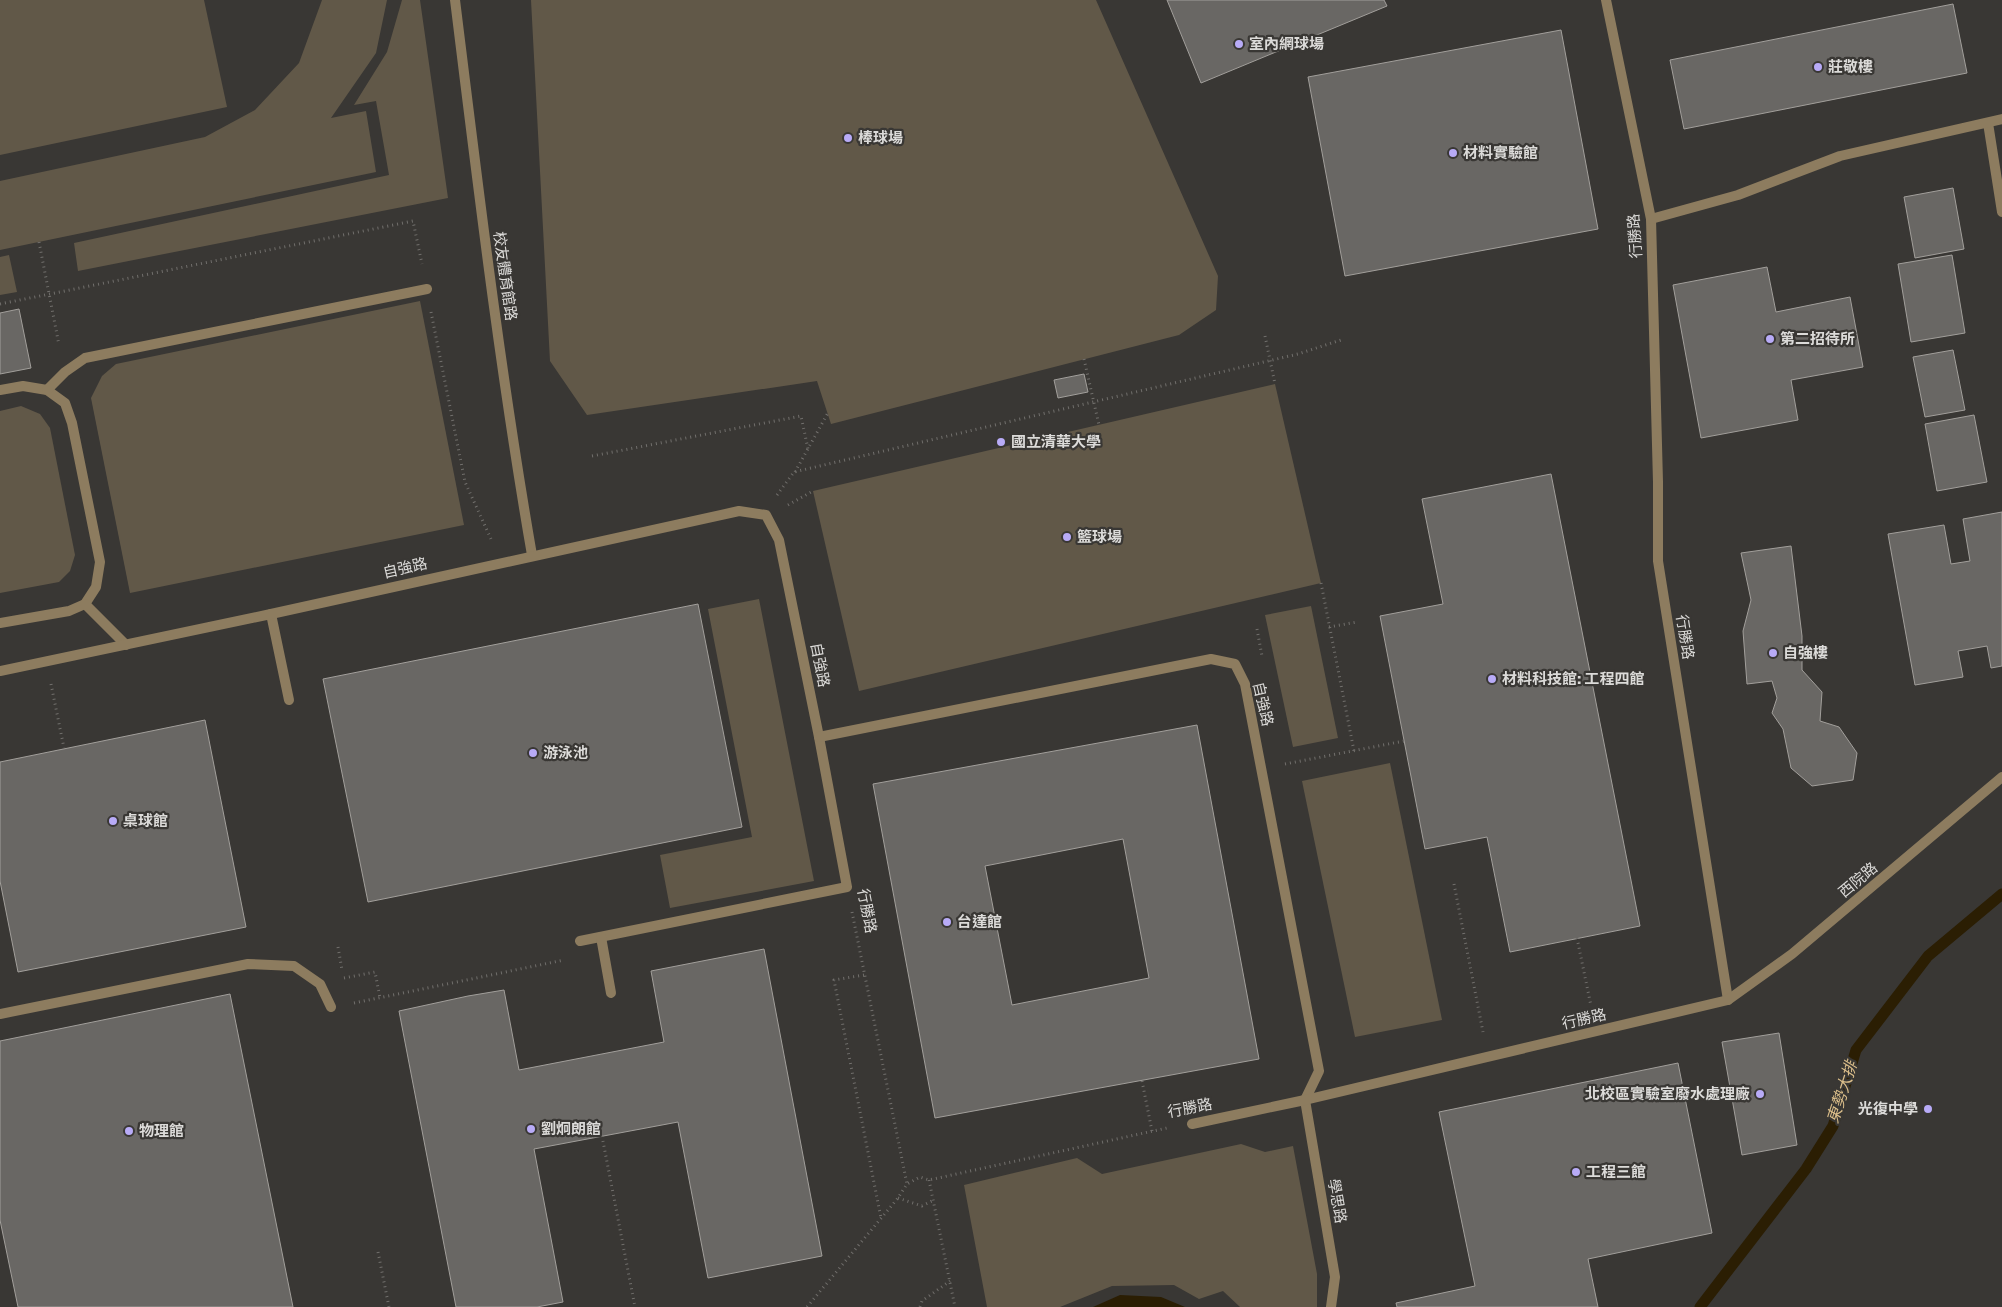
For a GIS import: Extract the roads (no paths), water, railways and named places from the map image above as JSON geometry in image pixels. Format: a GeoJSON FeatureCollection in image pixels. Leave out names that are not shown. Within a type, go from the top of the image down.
{"type":"FeatureCollection","features":[{"type":"Feature","properties":{"kind":"lane","name":"校友體育館路"},"geometry":{"type":"LineString","coordinates":[[455,0],[517,473],[532,556]]}},
{"type":"Feature","properties":{"kind":"lane","name":"行勝路"},"geometry":{"type":"LineString","coordinates":[[1192,1124],[1305,1100],[1728,1000],[1658,562],[1651,219],[1606,0]]}},
{"type":"Feature","properties":{"kind":"lane"},"geometry":{"type":"LineString","coordinates":[[1651,219],[1738,195],[1840,156],[2002,119]]}},
{"type":"Feature","properties":{"kind":"lane"},"geometry":{"type":"LineString","coordinates":[[1988,123],[2002,212]]}},
{"type":"Feature","properties":{"kind":"lane"},"geometry":{"type":"LineString","coordinates":[[47,390],[65,372],[85,358],[427,289]]}},
{"type":"Feature","properties":{"kind":"lane"},"geometry":{"type":"LineString","coordinates":[[0,390],[23,386],[47,390],[65,403],[72,423],[100,562],[96,586],[85,604],[69,611],[0,624]]}},
{"type":"Feature","properties":{"kind":"lane","name":"自強路"},"geometry":{"type":"LineString","coordinates":[[0,671],[271,614],[739,511],[766,515],[774,526],[779,540],[819,737],[1211,658],[1235,664],[1245,684],[1319,1071],[1305,1100]]}},
{"type":"Feature","properties":{"kind":"lane"},"geometry":{"type":"LineString","coordinates":[[85,604],[126,645]]}},
{"type":"Feature","properties":{"kind":"lane"},"geometry":{"type":"LineString","coordinates":[[271,614],[289,700]]}},
{"type":"Feature","properties":{"kind":"lane","name":"行勝路"},"geometry":{"type":"LineString","coordinates":[[601,937],[847,887],[819,737]]}},
{"type":"Feature","properties":{"kind":"lane","name":"西院路"},"geometry":{"type":"LineString","coordinates":[[1728,1000],[1792,954],[2002,777]]}},
{"type":"Feature","properties":{"kind":"lane"},"geometry":{"type":"LineString","coordinates":[[580,941],[601,937],[611,993]]}},
{"type":"Feature","properties":{"kind":"lane"},"geometry":{"type":"LineString","coordinates":[[0,1014],[248,964],[294,966],[320,984],[331,1007]]}},
{"type":"Feature","properties":{"kind":"lane","name":"學思路"},"geometry":{"type":"LineString","coordinates":[[1305,1100],[1335,1277],[1331,1307]]}},
{"type":"Feature","properties":{"kind":"waterway","name":"東勢大排"},"geometry":{"type":"LineString","coordinates":[[1700,1307],[1806,1169],[1833,1126],[1856,1050],[1928,956],[2002,894]]}},
{"type":"Feature","properties":{"kind":"place","name":"室內網球場"},"geometry":{"type":"Point","coordinates":[1239,44]}},
{"type":"Feature","properties":{"kind":"place","name":"莊敬樓"},"geometry":{"type":"Point","coordinates":[1818,67]}},
{"type":"Feature","properties":{"kind":"place","name":"棒球場"},"geometry":{"type":"Point","coordinates":[848,138]}},
{"type":"Feature","properties":{"kind":"place","name":"材料實驗館"},"geometry":{"type":"Point","coordinates":[1453,153]}},
{"type":"Feature","properties":{"kind":"place","name":"第二招待所"},"geometry":{"type":"Point","coordinates":[1770,339]}},
{"type":"Feature","properties":{"kind":"place","name":"國立清華大學"},"geometry":{"type":"Point","coordinates":[1001,442]}},
{"type":"Feature","properties":{"kind":"place","name":"籃球場"},"geometry":{"type":"Point","coordinates":[1067,537]}},
{"type":"Feature","properties":{"kind":"place","name":"自強樓"},"geometry":{"type":"Point","coordinates":[1773,653]}},
{"type":"Feature","properties":{"kind":"place","name":"材料科技館: 工程四館"},"geometry":{"type":"Point","coordinates":[1492,679]}},
{"type":"Feature","properties":{"kind":"place","name":"游泳池"},"geometry":{"type":"Point","coordinates":[533,753]}},
{"type":"Feature","properties":{"kind":"place","name":"桌球館"},"geometry":{"type":"Point","coordinates":[113,821]}},
{"type":"Feature","properties":{"kind":"place","name":"台達館"},"geometry":{"type":"Point","coordinates":[947,922]}},
{"type":"Feature","properties":{"kind":"place","name":"北校區實驗室廢水處理廠"},"geometry":{"type":"Point","coordinates":[1760,1094]}},
{"type":"Feature","properties":{"kind":"place","name":"光復中學"},"geometry":{"type":"Point","coordinates":[1928,1109]}},
{"type":"Feature","properties":{"kind":"place","name":"劉炯朗館"},"geometry":{"type":"Point","coordinates":[531,1129]}},
{"type":"Feature","properties":{"kind":"place","name":"物理館"},"geometry":{"type":"Point","coordinates":[129,1131]}},
{"type":"Feature","properties":{"kind":"place","name":"工程三館"},"geometry":{"type":"Point","coordinates":[1576,1172]}}]}
